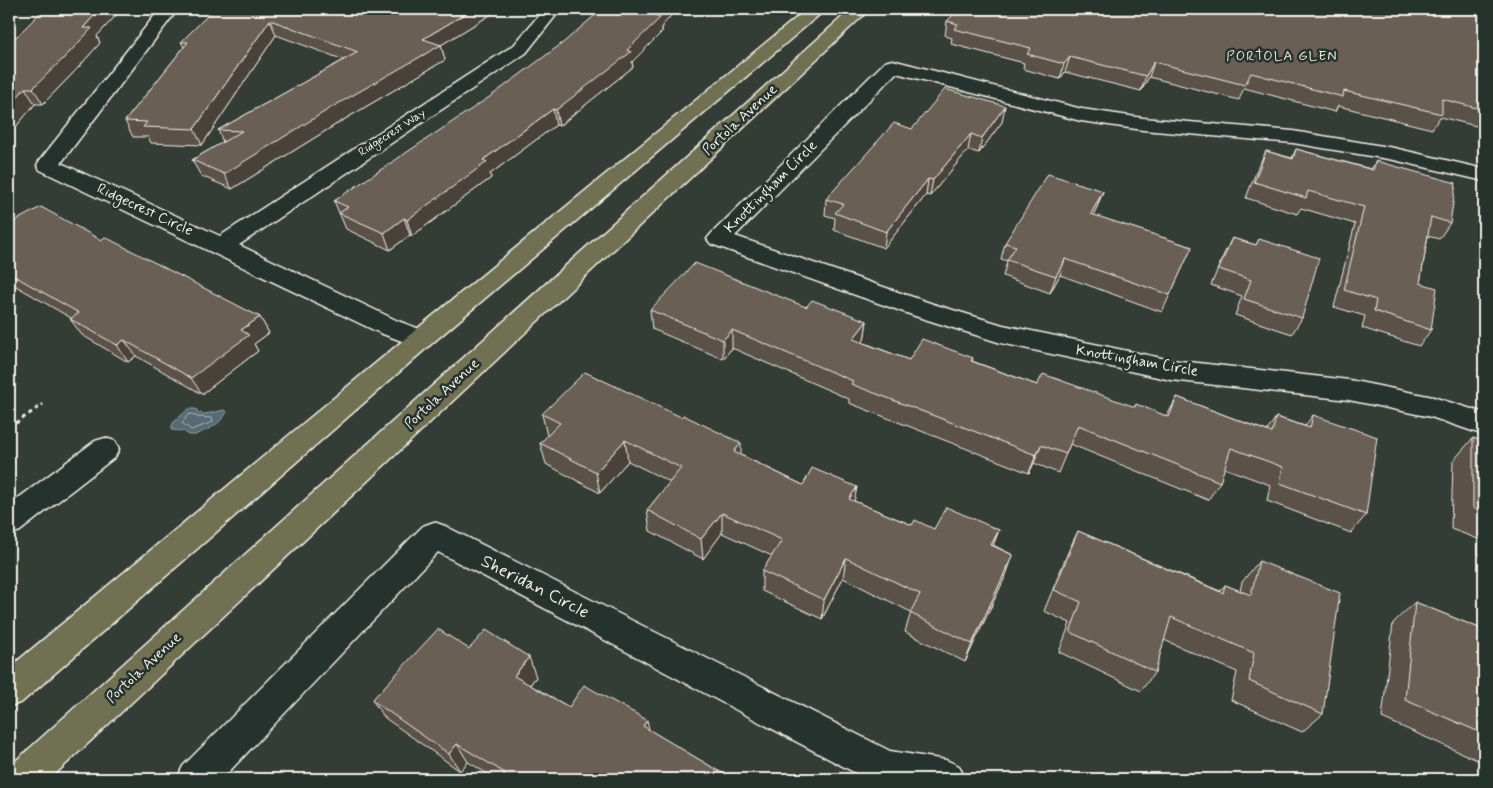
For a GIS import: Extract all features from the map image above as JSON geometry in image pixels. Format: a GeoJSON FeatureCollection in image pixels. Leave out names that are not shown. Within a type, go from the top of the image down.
{"type":"FeatureCollection","features":[{"type":"Feature","properties":{"kind":"main road"},"geometry":{"type":"LineString","coordinates":[[9,690],[421,339],[817,9]]}},
{"type":"Feature","properties":{"kind":"main road","name":"Portola Avenue"},"geometry":{"type":"LineString","coordinates":[[23,779],[857,9]]}},
{"type":"Feature","properties":{"kind":"street","name":"Ridgecrest Circle"},"geometry":{"type":"LineString","coordinates":[[169,9],[48,165],[389,327],[421,339]]}},
{"type":"Feature","properties":{"kind":"street","name":"Ridgecrest Way"},"geometry":{"type":"LineString","coordinates":[[221,246],[520,49],[553,9]]}},
{"type":"Feature","properties":{"kind":"street","name":"Knottingham Circle"},"geometry":{"type":"LineString","coordinates":[[1484,175],[1394,154],[1293,137],[1143,124],[1081,115],[892,66],[719,239],[924,310],[1001,334],[1171,370],[1349,390],[1433,407],[1484,424]]}},
{"type":"Feature","properties":{"kind":"street"},"geometry":{"type":"LineString","coordinates":[[9,522],[105,449]]}},
{"type":"Feature","properties":{"kind":"street","name":"Sheridan Circle"},"geometry":{"type":"LineString","coordinates":[[196,779],[434,535],[886,769],[946,779]]}},
{"type":"Feature","properties":{"kind":"path"},"geometry":{"type":"LineString","coordinates":[[9,428],[43,404]]}},
{"type":"Feature","properties":{"kind":"water"},"geometry":{"type":"Polygon","coordinates":[[[188,409],[196,409],[198,413],[205,414],[225,410],[227,412],[217,424],[195,435],[171,430],[173,423],[188,409]]]}},
{"type":"Feature","properties":{"kind":"building"},"geometry":{"type":"Polygon","coordinates":[[[44,9],[100,9],[83,28],[92,28],[68,54],[33,88],[25,88],[9,107],[9,44],[44,9]]]}},
{"type":"Feature","properties":{"kind":"building"},"geometry":{"type":"Polygon","coordinates":[[[214,9],[473,9],[423,39],[441,45],[334,106],[224,174],[192,160],[242,131],[218,130],[358,52],[270,20],[194,129],[143,127],[147,122],[125,121],[188,42],[181,42],[214,9]]]}},
{"type":"Feature","properties":{"kind":"building"},"geometry":{"type":"Polygon","coordinates":[[[602,9],[663,9],[656,16],[661,17],[627,50],[631,52],[556,110],[553,109],[483,160],[487,162],[407,220],[404,218],[384,233],[339,213],[348,207],[334,201],[491,96],[564,42],[602,9]]]}},
{"type":"Feature","properties":{"kind":"building"},"geometry":{"type":"Polygon","coordinates":[[[959,9],[1484,9],[1484,110],[1442,99],[1442,114],[1344,91],[1343,97],[1251,73],[1245,85],[1154,62],[1146,76],[1070,57],[1064,64],[1027,54],[1031,48],[954,29],[958,24],[947,21],[959,9]]]}},
{"type":"Feature","properties":{"kind":"building"},"geometry":{"type":"Polygon","coordinates":[[[945,89],[1005,106],[982,138],[971,134],[933,180],[928,179],[886,232],[835,213],[843,204],[826,199],[894,123],[912,129],[945,89]]]}},
{"type":"Feature","properties":{"kind":"building"},"geometry":{"type":"Polygon","coordinates":[[[1296,149],[1373,170],[1376,161],[1456,183],[1450,223],[1431,217],[1420,283],[1437,288],[1431,330],[1374,311],[1376,300],[1344,290],[1364,207],[1308,191],[1306,198],[1254,182],[1266,151],[1293,159],[1296,149]]]}},
{"type":"Feature","properties":{"kind":"building"},"geometry":{"type":"Polygon","coordinates":[[[1048,174],[1103,191],[1091,214],[1192,247],[1170,295],[1065,259],[1056,276],[1007,260],[1016,246],[1005,243],[1048,174]]]}},
{"type":"Feature","properties":{"kind":"building"},"geometry":{"type":"Polygon","coordinates":[[[41,207],[101,240],[105,237],[260,317],[241,330],[249,335],[191,378],[124,340],[117,345],[70,319],[79,313],[9,273],[9,224],[41,207]]]}},
{"type":"Feature","properties":{"kind":"building"},"geometry":{"type":"Polygon","coordinates":[[[1232,238],[1256,245],[1259,239],[1319,258],[1302,318],[1244,299],[1251,280],[1219,269],[1232,238]]]}},
{"type":"Feature","properties":{"kind":"building"},"geometry":{"type":"Polygon","coordinates":[[[695,263],[806,307],[812,300],[867,321],[853,339],[909,360],[922,339],[973,358],[971,361],[1037,385],[1043,374],[1135,407],[1136,404],[1169,417],[1177,397],[1272,433],[1276,417],[1310,428],[1313,415],[1377,437],[1366,515],[1280,483],[1283,467],[1231,448],[1220,482],[1078,425],[1066,454],[1041,445],[1036,455],[851,384],[853,381],[732,330],[723,340],[650,310],[695,263]]]}},
{"type":"Feature","properties":{"kind":"building"},"geometry":{"type":"Polygon","coordinates":[[[585,372],[741,443],[734,452],[803,485],[812,468],[857,487],[849,499],[912,525],[915,520],[934,529],[946,507],[999,530],[991,545],[1013,555],[972,644],[910,613],[920,594],[846,558],[824,600],[762,571],[782,540],[722,513],[701,539],[647,510],[681,468],[625,440],[596,472],[540,443],[560,423],[542,414],[585,372]]]}},
{"type":"Feature","properties":{"kind":"building"},"geometry":{"type":"Polygon","coordinates":[[[1473,438],[1484,442],[1484,512],[1473,508],[1473,438]]]}},
{"type":"Feature","properties":{"kind":"building"},"geometry":{"type":"Polygon","coordinates":[[[1078,531],[1223,593],[1225,585],[1251,595],[1259,561],[1340,593],[1323,714],[1249,681],[1254,653],[1171,617],[1155,672],[1070,632],[1081,602],[1054,590],[1078,531]]]}},
{"type":"Feature","properties":{"kind":"building"},"geometry":{"type":"Polygon","coordinates":[[[1415,602],[1484,630],[1484,734],[1405,700],[1415,602]]]}},
{"type":"Feature","properties":{"kind":"building"},"geometry":{"type":"Polygon","coordinates":[[[438,629],[469,649],[486,630],[529,657],[514,676],[569,707],[584,685],[647,720],[643,726],[732,779],[501,779],[505,773],[457,744],[449,754],[372,700],[438,629]]]}},
{"type":"Feature","properties":{"kind":"district","name":"PORTOLA GLEN"},"geometry":{"type":"Point","coordinates":[1282,56]}}]}
